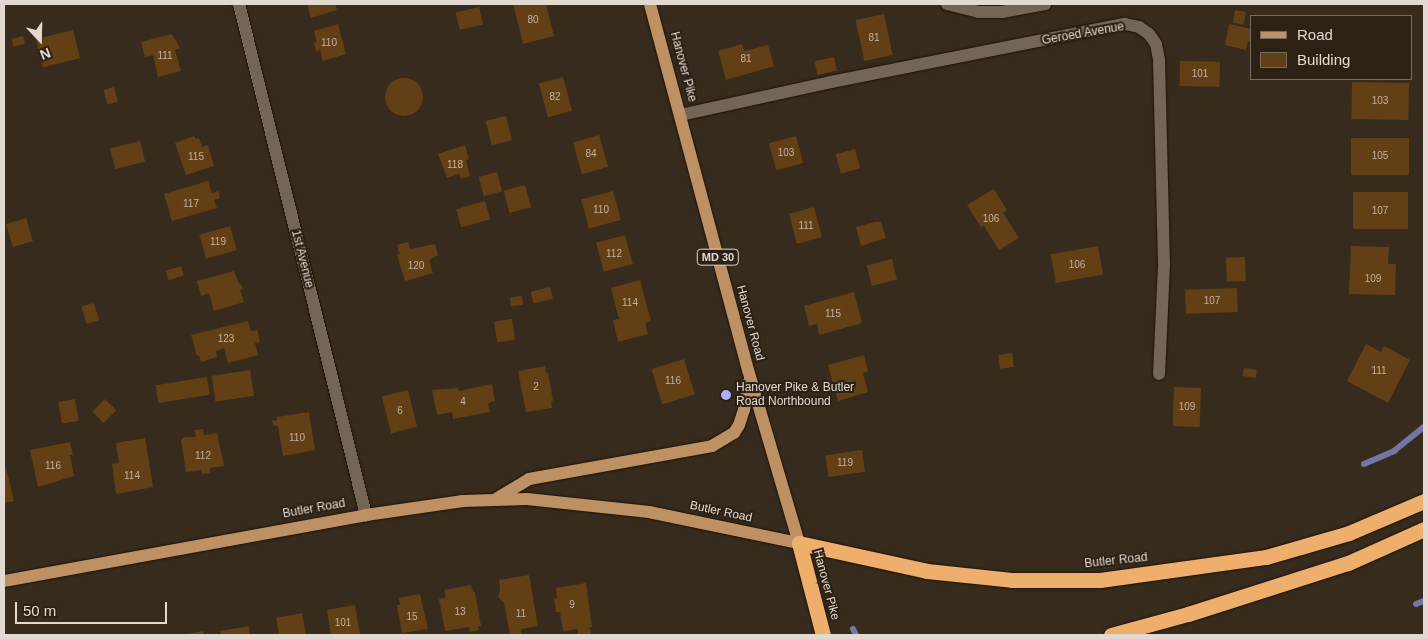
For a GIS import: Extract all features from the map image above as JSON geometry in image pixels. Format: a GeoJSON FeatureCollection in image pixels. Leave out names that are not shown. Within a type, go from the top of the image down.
{"type":"FeatureCollection","features":[{"type":"Feature","properties":{"kind":"highway","name":"Butler Road"},"geometry":{"type":"LineString","coordinates":[[799,543],[927,571],[1012,580],[1100,580],[1266,556],[1349,532],[1424,501]]}},
{"type":"Feature","properties":{"kind":"highway"},"geometry":{"type":"LineString","coordinates":[[1111,635],[1188,614],[1348,563],[1424,529]]}},
{"type":"Feature","properties":{"kind":"highway","name":"Hanover Pike"},"geometry":{"type":"LineString","coordinates":[[799,543],[824,635]]}},
{"type":"Feature","properties":{"kind":"main road","name":"Hanover Pike"},"geometry":{"type":"LineString","coordinates":[[650,4],[686,138]]}},
{"type":"Feature","properties":{"kind":"main road","name":"Hanover Road"},"geometry":{"type":"LineString","coordinates":[[686,138],[749,376],[799,543]]}},
{"type":"Feature","properties":{"kind":"main road"},"geometry":{"type":"LineString","coordinates":[[496,499],[529,480],[691,451],[718,443],[734,433],[739,425],[744,410],[749,376]]}},
{"type":"Feature","properties":{"kind":"main road","name":"Butler Road"},"geometry":{"type":"LineString","coordinates":[[4,581],[366,515],[463,501],[496,499],[527,499],[649,512],[799,543]]}},
{"type":"Feature","properties":{"kind":"street","name":"1st Avenue"},"geometry":{"type":"LineString","coordinates":[[238,4],[366,515]]}},
{"type":"Feature","properties":{"kind":"street"},"geometry":{"type":"LineString","coordinates":[[947,4],[978,12],[1002,12],[1045,4]]}},
{"type":"Feature","properties":{"kind":"street","name":"Geroed Avenue"},"geometry":{"type":"LineString","coordinates":[[680,116],[840,80],[1125,24],[1139,27],[1150,34],[1156,44],[1159,60],[1164,265],[1159,374]]}},
{"type":"Feature","properties":{"kind":"building"},"geometry":{"type":"Polygon","coordinates":[[[307,4],[335,4],[337,10],[311,18],[307,4]]]}},
{"type":"Feature","properties":{"kind":"building"},"geometry":{"type":"Polygon","coordinates":[[[513,4],[546,4],[554,36],[523,44],[513,4]]]}},
{"type":"Feature","properties":{"kind":"building"},"geometry":{"type":"Polygon","coordinates":[[[479,7],[483,25],[460,30],[456,12],[479,7]]]}},
{"type":"Feature","properties":{"kind":"building"},"geometry":{"type":"Polygon","coordinates":[[[1235,10],[1246,12],[1244,25],[1233,23],[1235,10]]]}},
{"type":"Feature","properties":{"kind":"building"},"geometry":{"type":"Polygon","coordinates":[[[884,14],[893,55],[864,61],[856,20],[884,14]]]}},
{"type":"Feature","properties":{"kind":"building"},"geometry":{"type":"Polygon","coordinates":[[[338,24],[346,54],[323,61],[320,50],[316,51],[314,43],[317,42],[314,31],[338,24]]]}},
{"type":"Feature","properties":{"kind":"building"},"geometry":{"type":"Polygon","coordinates":[[[1229,24],[1250,29],[1250,42],[1248,41],[1246,50],[1225,45],[1229,24]]]}},
{"type":"Feature","properties":{"kind":"building"},"geometry":{"type":"Polygon","coordinates":[[[73,30],[80,58],[43,67],[36,39],[73,30]]]}},
{"type":"Feature","properties":{"kind":"building"},"geometry":{"type":"Polygon","coordinates":[[[172,34],[180,48],[175,50],[181,71],[158,77],[153,55],[145,57],[141,42],[172,34]]]}},
{"type":"Feature","properties":{"kind":"building"},"geometry":{"type":"Polygon","coordinates":[[[23,36],[25,44],[13,47],[11,39],[23,36]]]}},
{"type":"Feature","properties":{"kind":"building"},"geometry":{"type":"Polygon","coordinates":[[[742,44],[744,51],[768,45],[774,66],[726,80],[718,51],[742,44]]]}},
{"type":"Feature","properties":{"kind":"building"},"geometry":{"type":"Polygon","coordinates":[[[834,57],[837,71],[817,75],[814,61],[834,57]]]}},
{"type":"Feature","properties":{"kind":"building"},"geometry":{"type":"Polygon","coordinates":[[[1180,61],[1220,62],[1220,87],[1180,86],[1180,61]]]}},
{"type":"Feature","properties":{"kind":"building"},"geometry":{"type":"Polygon","coordinates":[[[563,77],[572,111],[548,117],[539,83],[563,77]]]}},
{"type":"Feature","properties":{"kind":"building"},"geometry":{"type":"Polygon","coordinates":[[[404,78],[411,79],[417,84],[422,90],[422,104],[417,110],[411,115],[404,116],[397,115],[391,110],[386,104],[385,97],[386,90],[391,84],[397,79],[404,78]]]}},
{"type":"Feature","properties":{"kind":"building"},"geometry":{"type":"Polygon","coordinates":[[[1352,82],[1409,83],[1408,120],[1351,119],[1352,82]]]}},
{"type":"Feature","properties":{"kind":"building"},"geometry":{"type":"Polygon","coordinates":[[[114,87],[118,101],[108,104],[103,90],[114,87]]]}},
{"type":"Feature","properties":{"kind":"building"},"geometry":{"type":"Polygon","coordinates":[[[506,116],[512,140],[492,145],[486,121],[506,116]]]}},
{"type":"Feature","properties":{"kind":"building"},"geometry":{"type":"Polygon","coordinates":[[[599,135],[608,167],[582,174],[573,142],[599,135]]]}},
{"type":"Feature","properties":{"kind":"building"},"geometry":{"type":"Polygon","coordinates":[[[194,136],[196,139],[199,138],[202,147],[208,145],[214,166],[186,175],[175,143],[194,136]]]}},
{"type":"Feature","properties":{"kind":"building"},"geometry":{"type":"Polygon","coordinates":[[[796,136],[803,163],[776,170],[769,143],[796,136]]]}},
{"type":"Feature","properties":{"kind":"building"},"geometry":{"type":"Polygon","coordinates":[[[1351,138],[1409,138],[1409,175],[1351,175],[1351,138]]]}},
{"type":"Feature","properties":{"kind":"building"},"geometry":{"type":"Polygon","coordinates":[[[140,141],[145,161],[115,169],[110,148],[140,141]]]}},
{"type":"Feature","properties":{"kind":"building"},"geometry":{"type":"Polygon","coordinates":[[[465,145],[469,159],[466,160],[470,176],[461,179],[459,174],[447,178],[438,154],[465,145]]]}},
{"type":"Feature","properties":{"kind":"building"},"geometry":{"type":"Polygon","coordinates":[[[855,149],[860,168],[841,173],[836,154],[855,149]]]}},
{"type":"Feature","properties":{"kind":"building"},"geometry":{"type":"Polygon","coordinates":[[[497,172],[502,191],[484,196],[479,177],[497,172]]]}},
{"type":"Feature","properties":{"kind":"building"},"geometry":{"type":"Polygon","coordinates":[[[208,181],[212,193],[219,191],[220,198],[214,200],[217,208],[172,221],[164,194],[208,181]]]}},
{"type":"Feature","properties":{"kind":"building"},"geometry":{"type":"Polygon","coordinates":[[[525,185],[531,207],[510,213],[504,191],[525,185]]]}},
{"type":"Feature","properties":{"kind":"building"},"geometry":{"type":"Polygon","coordinates":[[[994,189],[1007,210],[1003,213],[1019,238],[999,250],[984,226],[981,227],[967,205],[994,189]]]}},
{"type":"Feature","properties":{"kind":"building"},"geometry":{"type":"Polygon","coordinates":[[[613,191],[621,220],[589,229],[581,200],[613,191]]]}},
{"type":"Feature","properties":{"kind":"building"},"geometry":{"type":"Polygon","coordinates":[[[1353,192],[1408,192],[1408,229],[1353,229],[1353,192]]]}},
{"type":"Feature","properties":{"kind":"building"},"geometry":{"type":"Polygon","coordinates":[[[485,201],[490,219],[461,228],[456,209],[485,201]]]}},
{"type":"Feature","properties":{"kind":"building"},"geometry":{"type":"Polygon","coordinates":[[[814,207],[822,237],[797,244],[789,214],[814,207]]]}},
{"type":"Feature","properties":{"kind":"building"},"geometry":{"type":"Polygon","coordinates":[[[26,218],[33,241],[13,247],[6,224],[26,218]]]}},
{"type":"Feature","properties":{"kind":"building"},"geometry":{"type":"Polygon","coordinates":[[[881,222],[886,238],[861,246],[856,227],[881,222]]]}},
{"type":"Feature","properties":{"kind":"building"},"geometry":{"type":"Polygon","coordinates":[[[230,226],[237,250],[206,259],[199,235],[230,226]]]}},
{"type":"Feature","properties":{"kind":"building"},"geometry":{"type":"Polygon","coordinates":[[[625,235],[633,264],[604,272],[596,243],[625,235]]]}},
{"type":"Feature","properties":{"kind":"building"},"geometry":{"type":"Polygon","coordinates":[[[408,242],[410,249],[435,244],[438,255],[429,260],[433,273],[405,281],[397,255],[400,254],[397,245],[408,242]]]}},
{"type":"Feature","properties":{"kind":"building"},"geometry":{"type":"Polygon","coordinates":[[[1098,246],[1103,275],[1056,283],[1051,254],[1098,246]]]}},
{"type":"Feature","properties":{"kind":"building"},"geometry":{"type":"Polygon","coordinates":[[[1351,246],[1389,247],[1388,264],[1396,264],[1395,295],[1349,294],[1351,246]]]}},
{"type":"Feature","properties":{"kind":"building"},"geometry":{"type":"Polygon","coordinates":[[[1245,257],[1246,281],[1227,282],[1226,258],[1245,257]]]}},
{"type":"Feature","properties":{"kind":"building"},"geometry":{"type":"Polygon","coordinates":[[[892,259],[897,279],[872,286],[867,265],[892,259]]]}},
{"type":"Feature","properties":{"kind":"building"},"geometry":{"type":"Polygon","coordinates":[[[181,266],[184,276],[169,280],[166,271],[181,266]]]}},
{"type":"Feature","properties":{"kind":"building"},"geometry":{"type":"Polygon","coordinates":[[[234,271],[243,289],[240,290],[244,302],[214,311],[209,293],[201,296],[197,281],[234,271]]]}},
{"type":"Feature","properties":{"kind":"building"},"geometry":{"type":"Polygon","coordinates":[[[640,280],[651,321],[645,323],[648,334],[618,342],[613,320],[619,319],[611,288],[640,280]]]}},
{"type":"Feature","properties":{"kind":"building"},"geometry":{"type":"Polygon","coordinates":[[[550,287],[553,299],[533,303],[531,292],[550,287]]]}},
{"type":"Feature","properties":{"kind":"building"},"geometry":{"type":"Polygon","coordinates":[[[1237,288],[1238,312],[1186,314],[1185,290],[1237,288]]]}},
{"type":"Feature","properties":{"kind":"building"},"geometry":{"type":"Polygon","coordinates":[[[854,292],[862,323],[819,335],[817,324],[809,326],[804,306],[854,292]]]}},
{"type":"Feature","properties":{"kind":"building"},"geometry":{"type":"Polygon","coordinates":[[[522,296],[523,305],[511,306],[510,297],[522,296]]]}},
{"type":"Feature","properties":{"kind":"building"},"geometry":{"type":"Polygon","coordinates":[[[94,303],[99,320],[86,324],[82,307],[94,303]]]}},
{"type":"Feature","properties":{"kind":"building"},"geometry":{"type":"Polygon","coordinates":[[[512,319],[515,340],[497,342],[494,322],[512,319]]]}},
{"type":"Feature","properties":{"kind":"building"},"geometry":{"type":"Polygon","coordinates":[[[248,321],[251,331],[257,330],[260,342],[255,343],[258,355],[228,363],[224,348],[216,351],[217,357],[201,362],[199,355],[197,356],[191,335],[248,321]]]}},
{"type":"Feature","properties":{"kind":"building"},"geometry":{"type":"Polygon","coordinates":[[[1366,344],[1381,352],[1384,346],[1410,360],[1388,403],[1347,381],[1366,344]]]}},
{"type":"Feature","properties":{"kind":"building"},"geometry":{"type":"Polygon","coordinates":[[[1012,353],[1014,367],[1000,369],[998,355],[1012,353]]]}},
{"type":"Feature","properties":{"kind":"building"},"geometry":{"type":"Polygon","coordinates":[[[864,355],[868,371],[863,373],[868,392],[838,401],[828,365],[864,355]]]}},
{"type":"Feature","properties":{"kind":"building"},"geometry":{"type":"Polygon","coordinates":[[[684,359],[695,394],[662,404],[651,369],[684,359]]]}},
{"type":"Feature","properties":{"kind":"building"},"geometry":{"type":"Polygon","coordinates":[[[545,366],[546,373],[548,372],[553,401],[551,401],[552,408],[526,412],[518,371],[545,366]]]}},
{"type":"Feature","properties":{"kind":"building"},"geometry":{"type":"Polygon","coordinates":[[[1244,368],[1257,370],[1256,378],[1243,376],[1244,368]]]}},
{"type":"Feature","properties":{"kind":"building"},"geometry":{"type":"Polygon","coordinates":[[[250,370],[254,396],[216,402],[211,376],[250,370]]]}},
{"type":"Feature","properties":{"kind":"building"},"geometry":{"type":"Polygon","coordinates":[[[207,377],[210,395],[158,403],[156,385],[207,377]]]}},
{"type":"Feature","properties":{"kind":"building"},"geometry":{"type":"Polygon","coordinates":[[[492,384],[495,401],[488,403],[490,412],[453,419],[452,412],[437,415],[432,390],[458,388],[459,391],[492,384]]]}},
{"type":"Feature","properties":{"kind":"building"},"geometry":{"type":"Polygon","coordinates":[[[1174,387],[1201,388],[1200,427],[1173,426],[1174,387]]]}},
{"type":"Feature","properties":{"kind":"building"},"geometry":{"type":"Polygon","coordinates":[[[408,390],[417,427],[391,433],[382,397],[408,390]]]}},
{"type":"Feature","properties":{"kind":"building"},"geometry":{"type":"Polygon","coordinates":[[[75,399],[79,421],[62,424],[58,402],[75,399]]]}},
{"type":"Feature","properties":{"kind":"building"},"geometry":{"type":"Polygon","coordinates":[[[105,399],[116,410],[104,423],[92,412],[105,399]]]}},
{"type":"Feature","properties":{"kind":"building"},"geometry":{"type":"Polygon","coordinates":[[[309,412],[315,450],[283,456],[278,426],[274,426],[272,421],[277,420],[277,417],[309,412]]]}},
{"type":"Feature","properties":{"kind":"building"},"geometry":{"type":"Polygon","coordinates":[[[203,429],[204,435],[217,433],[224,466],[210,468],[210,473],[202,474],[201,470],[186,472],[181,440],[184,437],[196,437],[195,430],[203,429]]]}},
{"type":"Feature","properties":{"kind":"building"},"geometry":{"type":"Polygon","coordinates":[[[145,438],[153,487],[116,494],[112,464],[119,463],[116,443],[145,438]]]}},
{"type":"Feature","properties":{"kind":"building"},"geometry":{"type":"Polygon","coordinates":[[[70,442],[73,455],[70,455],[74,476],[38,487],[30,450],[70,442]]]}},
{"type":"Feature","properties":{"kind":"building"},"geometry":{"type":"Polygon","coordinates":[[[862,450],[865,472],[828,477],[825,455],[862,450]]]}},
{"type":"Feature","properties":{"kind":"building"},"geometry":{"type":"Polygon","coordinates":[[[4,468],[6,468],[14,501],[4,503],[4,468]]]}},
{"type":"Feature","properties":{"kind":"building"},"geometry":{"type":"Polygon","coordinates":[[[529,575],[538,626],[521,629],[522,635],[510,635],[504,603],[498,597],[500,590],[499,580],[529,575]]]}},
{"type":"Feature","properties":{"kind":"building"},"geometry":{"type":"Polygon","coordinates":[[[586,583],[592,627],[589,627],[592,635],[578,635],[578,629],[563,631],[560,612],[556,612],[554,598],[557,598],[556,588],[586,583]]]}},
{"type":"Feature","properties":{"kind":"building"},"geometry":{"type":"Polygon","coordinates":[[[471,585],[473,592],[475,592],[481,626],[478,626],[479,630],[470,632],[469,627],[445,631],[439,599],[446,597],[444,590],[471,585]]]}},
{"type":"Feature","properties":{"kind":"building"},"geometry":{"type":"Polygon","coordinates":[[[420,594],[428,629],[402,633],[397,605],[400,605],[399,598],[420,594]]]}},
{"type":"Feature","properties":{"kind":"building"},"geometry":{"type":"Polygon","coordinates":[[[355,605],[360,635],[331,635],[327,610],[355,605]]]}},
{"type":"Feature","properties":{"kind":"building"},"geometry":{"type":"Polygon","coordinates":[[[302,613],[306,635],[279,635],[276,618],[302,613]]]}},
{"type":"Feature","properties":{"kind":"building"},"geometry":{"type":"Polygon","coordinates":[[[249,626],[250,635],[221,635],[220,631],[249,626]]]}},
{"type":"Feature","properties":{"kind":"building"},"geometry":{"type":"Polygon","coordinates":[[[203,631],[204,635],[187,635],[187,634],[203,631]]]}},
{"type":"Feature","properties":{"kind":"waterway"},"geometry":{"type":"LineString","coordinates":[[1364,464],[1394,451],[1424,427]]}},
{"type":"Feature","properties":{"kind":"waterway"},"geometry":{"type":"LineString","coordinates":[[1416,604],[1424,601]]}},
{"type":"Feature","properties":{"kind":"waterway"},"geometry":{"type":"LineString","coordinates":[[853,629],[856,635]]}},
{"type":"Feature","properties":{"kind":"place","name":"Hanover Pike & Butler Road Northbound"},"geometry":{"type":"Point","coordinates":[726,395]}}]}
